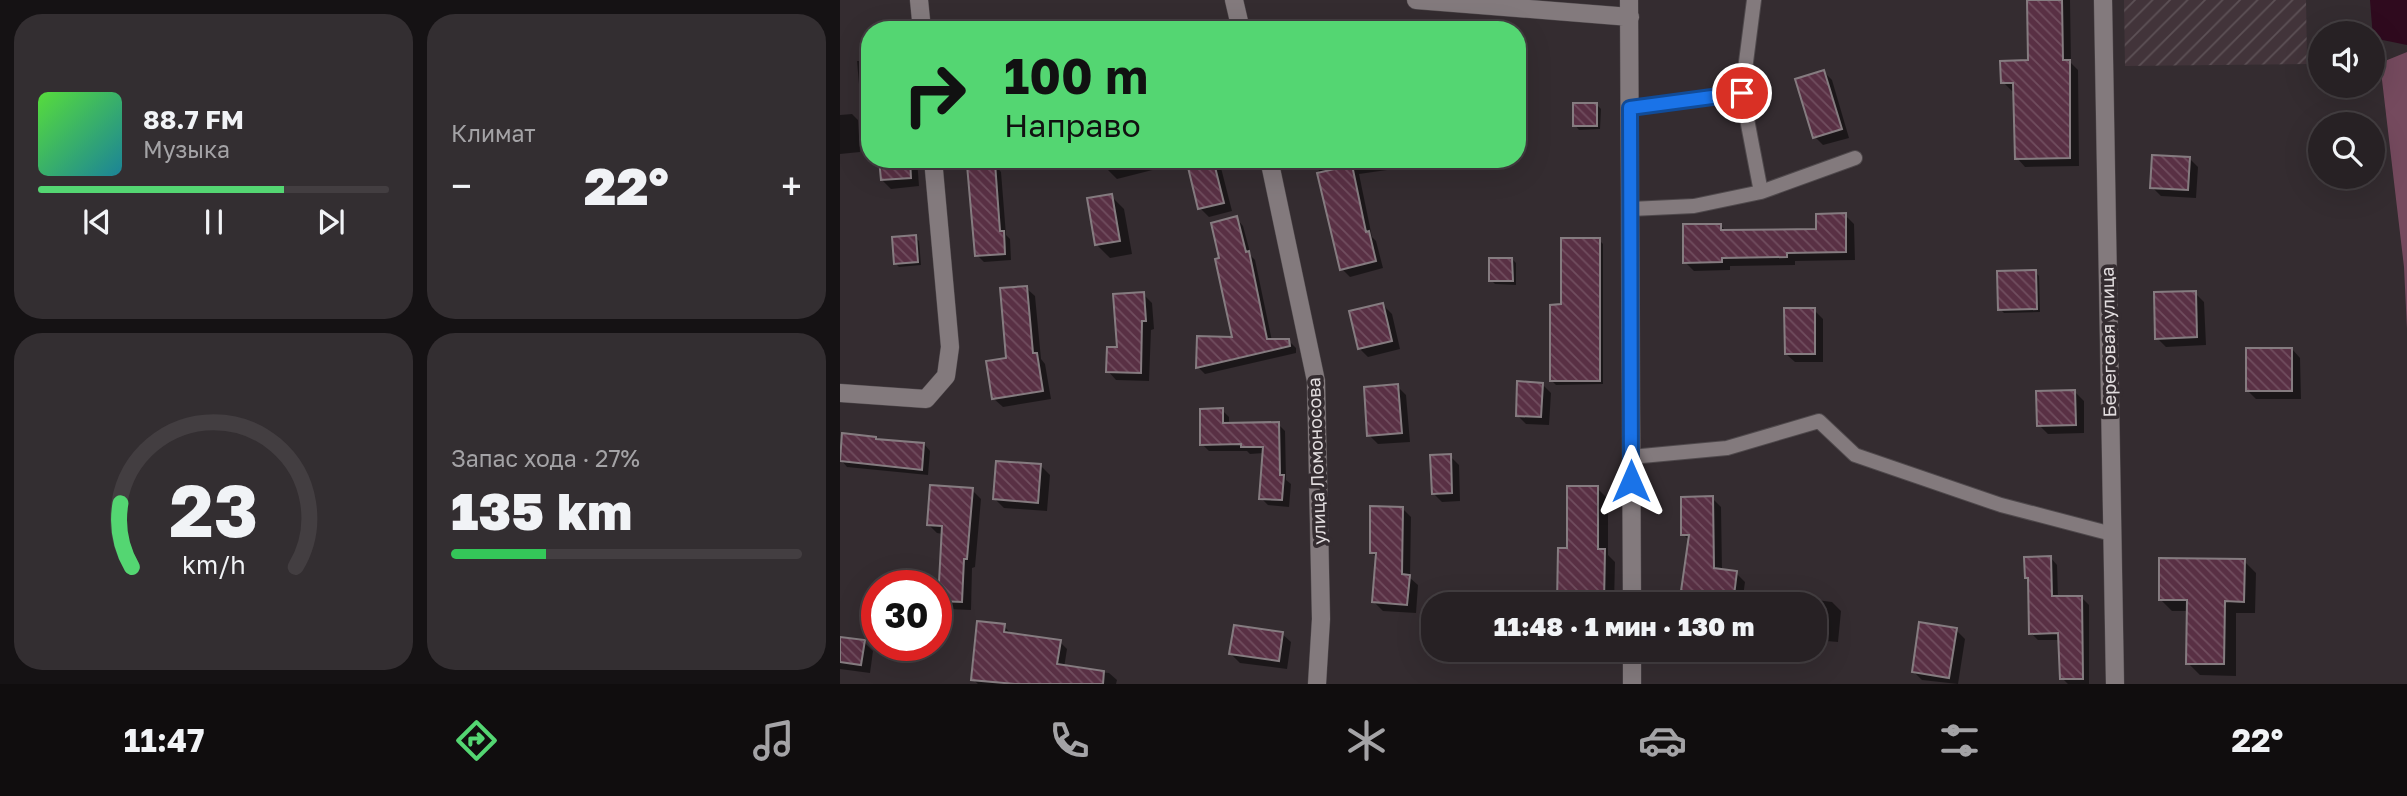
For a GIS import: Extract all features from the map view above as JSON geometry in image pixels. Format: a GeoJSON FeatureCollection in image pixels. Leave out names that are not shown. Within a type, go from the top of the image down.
{"type":"FeatureCollection","features":[{"type":"Feature","properties":{"kind":"street"},"geometry":{"type":"LineString","coordinates":[[919,0],[921,21]]}},
{"type":"Feature","properties":{"kind":"street"},"geometry":{"type":"LineString","coordinates":[[1234,0],[1239,21]]}},
{"type":"Feature","properties":{"kind":"street"},"geometry":{"type":"LineString","coordinates":[[1416,0],[1629,8],[1632,592]]}},
{"type":"Feature","properties":{"kind":"street","name":"Береговая улица"},"geometry":{"type":"LineString","coordinates":[[2103,0],[2115,684]]}},
{"type":"Feature","properties":{"kind":"street"},"geometry":{"type":"LineString","coordinates":[[840,393],[926,399],[946,376],[950,347],[934,168]]}},
{"type":"Feature","properties":{"kind":"street","name":"улица Ломоносова"},"geometry":{"type":"LineString","coordinates":[[1271,168],[1317,381],[1321,619],[1317,684]]}},
{"type":"Feature","properties":{"kind":"street"},"geometry":{"type":"LineString","coordinates":[[1632,662],[1632,684]]}},
{"type":"Feature","properties":{"kind":"lane"},"geometry":{"type":"LineString","coordinates":[[1754,0],[1742,93],[1761,192]]}},
{"type":"Feature","properties":{"kind":"lane"},"geometry":{"type":"LineString","coordinates":[[1630,108],[1742,93]]}},
{"type":"Feature","properties":{"kind":"lane"},"geometry":{"type":"LineString","coordinates":[[1631,209],[1694,206],[1761,192],[1855,158]]}},
{"type":"Feature","properties":{"kind":"lane"},"geometry":{"type":"LineString","coordinates":[[1631,457],[1727,448],[1819,421],[1855,455],[2001,505],[2112,534]]}},
{"type":"Feature","properties":{"kind":"shaded area"},"geometry":{"type":"Polygon","coordinates":[[[2124,0],[2306,0],[2307,64],[2125,66],[2124,0]]]}},
{"type":"Feature","properties":{"kind":"shaded area"},"geometry":{"type":"Polygon","coordinates":[[[2370,0],[2407,0],[2407,45],[2385,40],[2385,21],[2372,21],[2370,0]]]}},
{"type":"Feature","properties":{"kind":"shaded area"},"geometry":{"type":"Polygon","coordinates":[[[2407,52],[2407,329],[2404,267],[2384,98],[2385,61],[2407,52]]]}},
{"type":"Feature","properties":{"kind":"building"},"geometry":{"type":"Polygon","coordinates":[[[2027,0],[2062,0],[2063,60],[2070,60],[2070,158],[2015,159],[2013,83],[2001,83],[2000,61],[2028,60],[2027,0]]]}},
{"type":"Feature","properties":{"kind":"building"},"geometry":{"type":"Polygon","coordinates":[[[1824,70],[1842,129],[1813,138],[1795,79],[1824,70]]]}},
{"type":"Feature","properties":{"kind":"building"},"geometry":{"type":"Polygon","coordinates":[[[1573,103],[1597,103],[1597,126],[1573,126],[1573,103]]]}},
{"type":"Feature","properties":{"kind":"building"},"geometry":{"type":"Polygon","coordinates":[[[2152,155],[2190,157],[2188,190],[2150,188],[2152,155]]]}},
{"type":"Feature","properties":{"kind":"building"},"geometry":{"type":"Polygon","coordinates":[[[880,168],[910,168],[911,178],[881,180],[880,168]]]}},
{"type":"Feature","properties":{"kind":"building"},"geometry":{"type":"Polygon","coordinates":[[[967,168],[995,168],[1000,231],[1004,231],[1005,254],[975,256],[967,168]]]}},
{"type":"Feature","properties":{"kind":"building"},"geometry":{"type":"Polygon","coordinates":[[[1188,168],[1215,168],[1224,203],[1198,209],[1188,168]]]}},
{"type":"Feature","properties":{"kind":"building"},"geometry":{"type":"Polygon","coordinates":[[[1353,168],[1366,232],[1369,231],[1376,261],[1340,270],[1317,173],[1353,168]]]}},
{"type":"Feature","properties":{"kind":"building"},"geometry":{"type":"Polygon","coordinates":[[[1112,194],[1120,241],[1095,245],[1087,198],[1112,194]]]}},
{"type":"Feature","properties":{"kind":"building"},"geometry":{"type":"Polygon","coordinates":[[[1846,213],[1846,252],[1787,253],[1787,257],[1722,258],[1722,262],[1683,263],[1683,224],[1721,224],[1721,230],[1816,229],[1816,214],[1846,213]]]}},
{"type":"Feature","properties":{"kind":"building"},"geometry":{"type":"Polygon","coordinates":[[[1237,216],[1246,252],[1249,251],[1267,339],[1289,339],[1290,346],[1196,368],[1197,336],[1232,337],[1215,259],[1219,258],[1211,223],[1237,216]]]}},
{"type":"Feature","properties":{"kind":"building"},"geometry":{"type":"Polygon","coordinates":[[[916,235],[918,262],[894,264],[892,237],[916,235]]]}},
{"type":"Feature","properties":{"kind":"building"},"geometry":{"type":"Polygon","coordinates":[[[1561,238],[1600,238],[1600,381],[1550,381],[1550,305],[1561,304],[1561,238]]]}},
{"type":"Feature","properties":{"kind":"building"},"geometry":{"type":"Polygon","coordinates":[[[1489,258],[1512,258],[1513,281],[1489,281],[1489,258]]]}},
{"type":"Feature","properties":{"kind":"building"},"geometry":{"type":"Polygon","coordinates":[[[2036,270],[2037,309],[1998,310],[1997,271],[2036,270]]]}},
{"type":"Feature","properties":{"kind":"building"},"geometry":{"type":"Polygon","coordinates":[[[1027,286],[1033,353],[1037,353],[1043,391],[992,399],[986,361],[1006,358],[1000,288],[1027,286]]]}},
{"type":"Feature","properties":{"kind":"building"},"geometry":{"type":"Polygon","coordinates":[[[2196,291],[2197,337],[2155,339],[2154,292],[2196,291]]]}},
{"type":"Feature","properties":{"kind":"building"},"geometry":{"type":"Polygon","coordinates":[[[1144,292],[1146,321],[1142,321],[1141,373],[1106,372],[1107,347],[1117,347],[1113,294],[1144,292]]]}},
{"type":"Feature","properties":{"kind":"building"},"geometry":{"type":"Polygon","coordinates":[[[1383,303],[1392,341],[1358,349],[1349,311],[1383,303]]]}},
{"type":"Feature","properties":{"kind":"building"},"geometry":{"type":"Polygon","coordinates":[[[1784,308],[1815,308],[1815,354],[1785,354],[1784,308]]]}},
{"type":"Feature","properties":{"kind":"building"},"geometry":{"type":"Polygon","coordinates":[[[2246,348],[2292,348],[2292,391],[2246,391],[2246,348]]]}},
{"type":"Feature","properties":{"kind":"building"},"geometry":{"type":"Polygon","coordinates":[[[1517,381],[1543,383],[1541,417],[1516,416],[1517,381]]]}},
{"type":"Feature","properties":{"kind":"building"},"geometry":{"type":"Polygon","coordinates":[[[1398,384],[1402,433],[1367,436],[1364,387],[1398,384]]]}},
{"type":"Feature","properties":{"kind":"building"},"geometry":{"type":"Polygon","coordinates":[[[2075,390],[2076,425],[2037,426],[2036,391],[2075,390]]]}},
{"type":"Feature","properties":{"kind":"building"},"geometry":{"type":"Polygon","coordinates":[[[1223,408],[1223,423],[1279,422],[1280,475],[1284,475],[1282,500],[1259,499],[1263,447],[1241,447],[1241,444],[1200,445],[1200,409],[1223,408]]]}},
{"type":"Feature","properties":{"kind":"building"},"geometry":{"type":"Polygon","coordinates":[[[842,433],[924,443],[922,470],[840,461],[842,433]]]}},
{"type":"Feature","properties":{"kind":"building"},"geometry":{"type":"Polygon","coordinates":[[[1451,454],[1452,493],[1432,494],[1430,455],[1451,454]]]}},
{"type":"Feature","properties":{"kind":"building"},"geometry":{"type":"Polygon","coordinates":[[[996,461],[1041,464],[1038,503],[993,499],[996,461]]]}},
{"type":"Feature","properties":{"kind":"building"},"geometry":{"type":"Polygon","coordinates":[[[930,485],[973,488],[967,559],[964,559],[962,602],[952,602],[952,570],[940,570],[942,526],[927,525],[930,485]]]}},
{"type":"Feature","properties":{"kind":"building"},"geometry":{"type":"Polygon","coordinates":[[[1567,486],[1598,486],[1598,549],[1605,549],[1604,592],[1557,592],[1558,548],[1567,548],[1567,486]]]}},
{"type":"Feature","properties":{"kind":"building"},"geometry":{"type":"Polygon","coordinates":[[[1713,496],[1714,568],[1737,571],[1734,592],[1681,592],[1689,535],[1681,535],[1681,497],[1713,496]]]}},
{"type":"Feature","properties":{"kind":"building"},"geometry":{"type":"Polygon","coordinates":[[[1370,506],[1403,507],[1402,574],[1410,575],[1407,605],[1372,602],[1376,553],[1370,553],[1370,506]]]}},
{"type":"Feature","properties":{"kind":"building"},"geometry":{"type":"Polygon","coordinates":[[[2051,556],[2052,596],[2082,596],[2083,679],[2060,679],[2058,633],[2029,634],[2028,578],[2025,578],[2024,557],[2051,556]]]}},
{"type":"Feature","properties":{"kind":"building"},"geometry":{"type":"Polygon","coordinates":[[[2159,558],[2245,559],[2244,602],[2225,601],[2224,664],[2186,664],[2187,600],[2159,600],[2159,558]]]}},
{"type":"Feature","properties":{"kind":"building"},"geometry":{"type":"Polygon","coordinates":[[[977,621],[1005,624],[1004,632],[1061,640],[1057,664],[1104,671],[1103,684],[1015,684],[971,680],[977,621]]]}},
{"type":"Feature","properties":{"kind":"building"},"geometry":{"type":"Polygon","coordinates":[[[1919,622],[1957,628],[1949,678],[1912,672],[1919,622]]]}},
{"type":"Feature","properties":{"kind":"building"},"geometry":{"type":"Polygon","coordinates":[[[1234,625],[1283,632],[1279,661],[1229,654],[1234,625]]]}},
{"type":"Feature","properties":{"kind":"building"},"geometry":{"type":"Polygon","coordinates":[[[840,637],[861,640],[861,665],[840,662],[840,637]]]}},
{"type":"Feature","properties":{"kind":"route"},"geometry":{"type":"LineString","coordinates":[[1631,481],[1630,108],[1742,93]]}}]}
